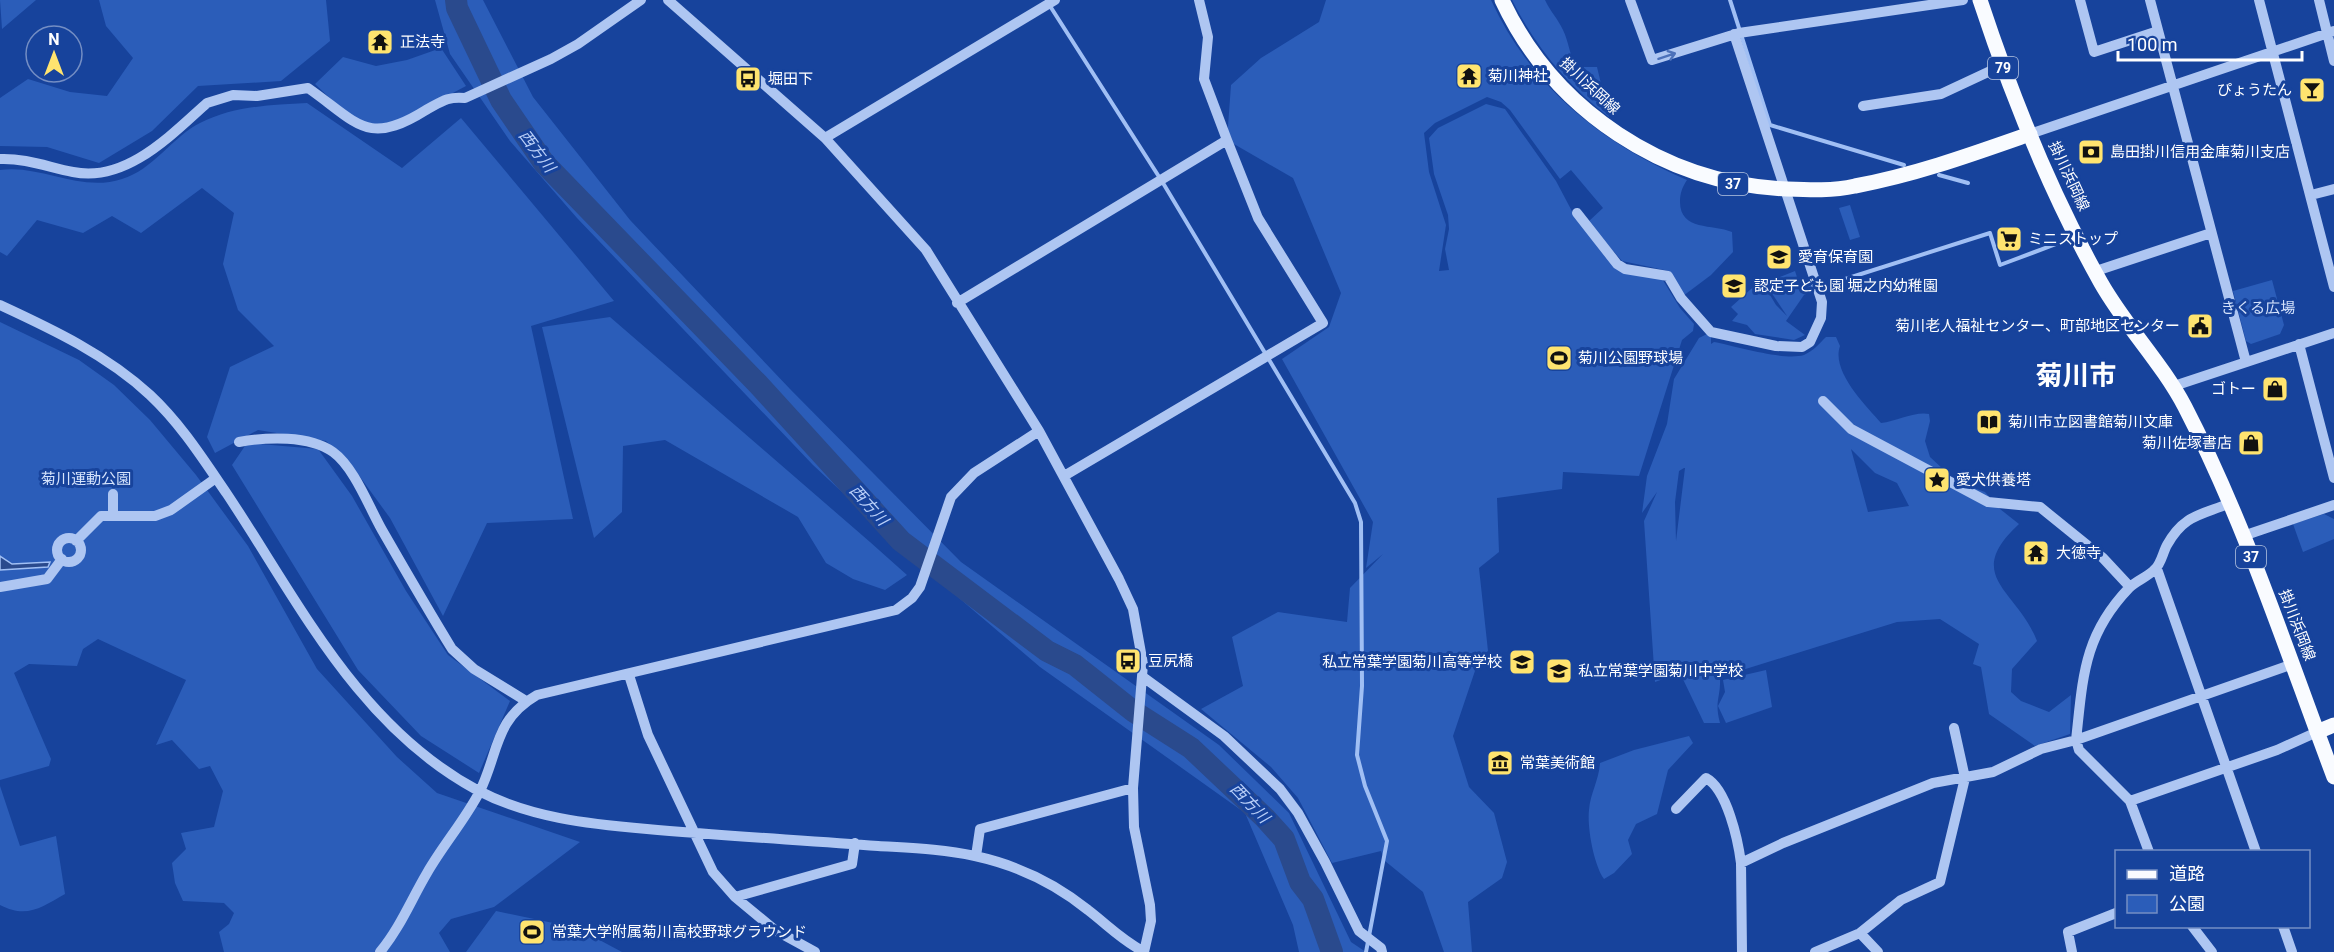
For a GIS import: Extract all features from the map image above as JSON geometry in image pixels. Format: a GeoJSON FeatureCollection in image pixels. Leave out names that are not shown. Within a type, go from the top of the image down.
{"type":"FeatureCollection","features":[{"type":"Feature","properties":{"kind":"main road","name":"掛川浜岡線"},"geometry":{"type":"LineString","coordinates":[[1502,0],[1520,36],[1538,60],[1585,110],[1614,132],[1661,159],[1694,173],[1735,184],[1820,190],[1855,187],[2030,135],[2096,271],[2135,334],[2174,386],[2215,466],[2293,664],[2334,777]]}},
{"type":"Feature","properties":{"kind":"main road","name":"79"},"geometry":{"type":"LineString","coordinates":[[1980,0],[2001,66],[2030,135]]}},
{"type":"Feature","properties":{"kind":"main road"},"geometry":{"type":"LineString","coordinates":[[2317,732],[2334,725]]}},
{"type":"Feature","properties":{"kind":"street"},"geometry":{"type":"LineString","coordinates":[[0,159],[16,158],[76,173],[107,173],[138,159],[207,102],[232,94],[256,96],[308,88],[358,125],[377,131],[401,126],[449,97],[465,98],[578,44],[641,0]]}},
{"type":"Feature","properties":{"kind":"street"},"geometry":{"type":"LineString","coordinates":[[0,305],[52,329],[132,380],[169,415],[216,478],[355,689],[410,744],[441,768],[480,791],[567,821],[692,833],[855,843],[976,856],[1019,869],[1056,888],[1089,910],[1116,936],[1144,952],[1151,921],[1150,905],[1134,826],[1133,788],[1143,679],[1133,609],[1039,431],[957,303],[926,249],[825,138],[668,0]]}},
{"type":"Feature","properties":{"kind":"street"},"geometry":{"type":"LineString","coordinates":[[1064,476],[1323,323],[1258,218],[1227,140],[1204,78],[1208,37],[1199,0]]}},
{"type":"Feature","properties":{"kind":"street"},"geometry":{"type":"LineString","coordinates":[[1630,0],[1652,60],[1739,33],[1963,0]]}},
{"type":"Feature","properties":{"kind":"street"},"geometry":{"type":"LineString","coordinates":[[2080,0],[2094,52],[2158,31]]}},
{"type":"Feature","properties":{"kind":"street"},"geometry":{"type":"LineString","coordinates":[[2150,0],[2246,363]]}},
{"type":"Feature","properties":{"kind":"street"},"geometry":{"type":"LineString","coordinates":[[2259,0],[2334,287]]}},
{"type":"Feature","properties":{"kind":"street"},"geometry":{"type":"LineString","coordinates":[[2319,0],[2331,32],[2334,61]]}},
{"type":"Feature","properties":{"kind":"street"},"geometry":{"type":"LineString","coordinates":[[825,138],[1051,2]]}},
{"type":"Feature","properties":{"kind":"street"},"geometry":{"type":"LineString","coordinates":[[2030,135],[2331,32]]}},
{"type":"Feature","properties":{"kind":"street"},"geometry":{"type":"LineString","coordinates":[[1577,213],[1617,264],[1625,269],[1668,276],[1681,298],[1711,332],[1776,346],[1802,347],[1810,342],[1816,331],[1822,302],[1785,189],[1739,33]]}},
{"type":"Feature","properties":{"kind":"street"},"geometry":{"type":"LineString","coordinates":[[1863,106],[1941,94],[2001,66]]}},
{"type":"Feature","properties":{"kind":"street"},"geometry":{"type":"LineString","coordinates":[[957,303],[1227,140]]}},
{"type":"Feature","properties":{"kind":"street"},"geometry":{"type":"LineString","coordinates":[[2311,195],[2334,189]]}},
{"type":"Feature","properties":{"kind":"street"},"geometry":{"type":"LineString","coordinates":[[2096,271],[2211,233]]}},
{"type":"Feature","properties":{"kind":"street"},"geometry":{"type":"LineString","coordinates":[[2174,386],[2334,333]]}},
{"type":"Feature","properties":{"kind":"street"},"geometry":{"type":"LineString","coordinates":[[2299,344],[2334,478]]}},
{"type":"Feature","properties":{"kind":"street"},"geometry":{"type":"LineString","coordinates":[[1823,401],[1851,429],[1988,501],[2040,507],[2103,558],[2130,587]]}},
{"type":"Feature","properties":{"kind":"street"},"geometry":{"type":"LineString","coordinates":[[380,952],[393,937],[427,871],[480,791],[504,723],[526,701],[537,695],[896,610],[912,598],[920,587],[951,497],[974,473],[1039,431]]}},
{"type":"Feature","properties":{"kind":"street"},"geometry":{"type":"LineString","coordinates":[[239,442],[261,438],[312,442],[332,451],[343,461],[452,649],[474,669],[526,701]]}},
{"type":"Feature","properties":{"kind":"street"},"geometry":{"type":"LineString","coordinates":[[76,541],[100,516],[156,521],[216,478]]}},
{"type":"Feature","properties":{"kind":"street"},"geometry":{"type":"LineString","coordinates":[[113,494],[113,516]]}},
{"type":"Feature","properties":{"kind":"street"},"geometry":{"type":"LineString","coordinates":[[2148,850],[2130,801],[2079,750],[2076,740],[2085,666],[2093,637],[2130,587],[2157,569],[2168,543],[2194,515],[2230,503]]}},
{"type":"Feature","properties":{"kind":"street"},"geometry":{"type":"LineString","coordinates":[[2243,536],[2334,505]]}},
{"type":"Feature","properties":{"kind":"street"},"geometry":{"type":"LineString","coordinates":[[67,539],[76,541],[81,549],[78,558],[69,562],[62,559],[58,554],[60,543],[67,539]]}},
{"type":"Feature","properties":{"kind":"street"},"geometry":{"type":"LineString","coordinates":[[0,587],[47,579],[62,559]]}},
{"type":"Feature","properties":{"kind":"street"},"geometry":{"type":"LineString","coordinates":[[2157,569],[2255,850]]}},
{"type":"Feature","properties":{"kind":"street"},"geometry":{"type":"LineString","coordinates":[[1741,863],[1783,843],[1933,783],[1993,772],[2041,749],[2076,740],[2293,664]]}},
{"type":"Feature","properties":{"kind":"street"},"geometry":{"type":"LineString","coordinates":[[629,675],[648,735],[692,833],[713,872],[735,897],[775,930],[815,952]]}},
{"type":"Feature","properties":{"kind":"street"},"geometry":{"type":"LineString","coordinates":[[1143,679],[1224,736],[1280,789],[1298,813],[1359,931],[1381,950]]}},
{"type":"Feature","properties":{"kind":"street"},"geometry":{"type":"LineString","coordinates":[[1815,952],[1860,933],[1900,900],[1940,882],[1965,777],[1954,728]]}},
{"type":"Feature","properties":{"kind":"street"},"geometry":{"type":"LineString","coordinates":[[2130,801],[2226,768],[2317,732]]}},
{"type":"Feature","properties":{"kind":"street"},"geometry":{"type":"LineString","coordinates":[[1676,809],[1706,778],[1715,783],[1737,837],[1741,863],[1742,952]]}},
{"type":"Feature","properties":{"kind":"street"},"geometry":{"type":"LineString","coordinates":[[976,856],[981,829],[1133,788]]}},
{"type":"Feature","properties":{"kind":"street"},"geometry":{"type":"LineString","coordinates":[[735,897],[852,864],[855,843]]}},
{"type":"Feature","properties":{"kind":"street"},"geometry":{"type":"LineString","coordinates":[[2072,952],[2068,932],[2115,913]]}},
{"type":"Feature","properties":{"kind":"street"},"geometry":{"type":"LineString","coordinates":[[2193,928],[2212,952]]}},
{"type":"Feature","properties":{"kind":"street"},"geometry":{"type":"LineString","coordinates":[[2283,928],[2292,952]]}},
{"type":"Feature","properties":{"kind":"street"},"geometry":{"type":"LineString","coordinates":[[1860,933],[1878,952]]}},
{"type":"Feature","properties":{"kind":"green space"},"geometry":{"type":"Polygon","coordinates":[[[0,0],[36,0],[2,29],[0,0]]]}},
{"type":"Feature","properties":{"kind":"green space"},"geometry":{"type":"Polygon","coordinates":[[[99,0],[326,0],[330,41],[281,81],[198,86],[152,131],[99,163],[47,147],[0,146],[0,98],[24,82],[24,84],[44,84],[70,92],[107,96],[133,58],[106,26],[99,0]]]}},
{"type":"Feature","properties":{"kind":"green space"},"geometry":{"type":"Polygon","coordinates":[[[435,0],[483,0],[533,97],[630,220],[790,389],[961,562],[1219,745],[1289,813],[1351,942],[1366,952],[1299,952],[1293,925],[1245,813],[1040,667],[919,564],[813,465],[577,218],[510,141],[450,54],[435,0]]]}},
{"type":"Feature","properties":{"kind":"green space"},"geometry":{"type":"Polygon","coordinates":[[[1326,0],[1491,0],[1526,60],[1572,109],[1598,130],[1626,148],[1687,180],[1680,199],[1681,211],[1685,218],[1699,225],[1732,232],[1733,252],[1711,275],[1683,296],[1669,271],[1622,261],[1588,222],[1603,208],[1571,170],[1560,179],[1510,110],[1501,102],[1487,97],[1435,123],[1424,133],[1429,172],[1446,225],[1439,271],[1449,270],[1445,249],[1449,229],[1448,215],[1434,174],[1429,138],[1438,128],[1486,104],[1505,109],[1556,181],[1574,215],[1606,258],[1661,277],[1680,308],[1694,324],[1693,331],[1682,340],[1639,476],[1563,472],[1562,489],[1497,498],[1499,552],[1479,568],[1488,651],[1479,659],[1453,736],[1469,787],[1494,813],[1507,862],[1502,878],[1468,902],[1472,952],[1444,952],[1423,892],[1385,861],[1381,851],[1332,863],[1298,798],[1271,767],[1201,709],[1243,686],[1232,637],[1278,612],[1347,622],[1350,588],[1383,554],[1366,568],[1373,522],[1282,359],[1329,327],[1341,293],[1293,178],[1227,140],[1231,85],[1261,58],[1319,22],[1326,0]]]}},
{"type":"Feature","properties":{"kind":"green space"},"geometry":{"type":"Polygon","coordinates":[[[1512,0],[1545,0],[1563,30],[1577,67],[1597,67],[1609,117],[1580,92],[1554,64],[1531,33],[1512,0]]]}},
{"type":"Feature","properties":{"kind":"green space"},"geometry":{"type":"Polygon","coordinates":[[[441,48],[466,86],[385,129],[358,125],[315,84],[343,57],[376,66],[407,60],[441,48]]]}},
{"type":"Feature","properties":{"kind":"green space"},"geometry":{"type":"Polygon","coordinates":[[[307,103],[402,168],[461,118],[614,301],[531,326],[573,519],[487,523],[443,616],[390,518],[355,470],[326,441],[258,430],[215,453],[207,437],[230,367],[274,346],[238,310],[223,264],[234,213],[202,188],[141,233],[112,216],[83,233],[37,220],[7,256],[0,252],[0,170],[30,171],[91,183],[122,179],[133,175],[153,161],[190,129],[213,117],[252,107],[307,103]]]}},
{"type":"Feature","properties":{"kind":"green space"},"geometry":{"type":"Polygon","coordinates":[[[1850,205],[1860,237],[1850,240],[1839,208],[1850,205]]]}},
{"type":"Feature","properties":{"kind":"green space"},"geometry":{"type":"Polygon","coordinates":[[[1795,271],[1800,286],[1811,283],[1813,291],[1804,295],[1786,321],[1805,335],[1794,340],[1755,334],[1747,325],[1732,321],[1738,314],[1731,307],[1761,280],[1776,305],[1787,316],[1765,283],[1795,271]]]}},
{"type":"Feature","properties":{"kind":"green space","name":"きくる広場"},"geometry":{"type":"Polygon","coordinates":[[[2272,280],[2284,325],[2280,334],[2251,344],[2246,341],[2233,291],[2272,280]]]}},
{"type":"Feature","properties":{"kind":"green space"},"geometry":{"type":"Polygon","coordinates":[[[610,317],[907,575],[885,590],[853,579],[826,563],[798,517],[665,440],[623,446],[622,512],[594,538],[542,327],[610,317]]]}},
{"type":"Feature","properties":{"kind":"green space","name":"菊川運動公園"},"geometry":{"type":"Polygon","coordinates":[[[0,322],[79,360],[114,385],[150,420],[196,475],[248,546],[317,669],[397,757],[437,793],[580,842],[494,907],[451,919],[439,933],[450,952],[224,952],[219,932],[229,924],[234,913],[224,903],[183,901],[175,883],[172,863],[186,849],[181,833],[214,827],[223,791],[210,766],[199,769],[172,740],[156,745],[186,680],[98,639],[83,649],[77,666],[29,664],[14,673],[51,759],[49,766],[0,780],[0,322]]]}},
{"type":"Feature","properties":{"kind":"green space"},"geometry":{"type":"Polygon","coordinates":[[[1711,332],[1711,344],[1714,342],[1772,355],[1795,356],[1804,355],[1826,337],[1836,337],[1840,346],[1840,366],[1845,377],[1881,423],[1918,414],[1929,414],[1930,421],[1925,441],[1930,457],[1957,482],[1985,492],[2000,509],[2019,524],[2003,542],[1995,557],[1994,571],[1999,583],[2028,623],[2037,641],[2012,669],[2011,692],[2021,701],[2049,712],[2071,695],[2070,734],[2035,746],[1989,714],[1981,667],[1973,664],[1979,644],[1940,619],[1897,622],[1720,677],[1718,709],[1720,723],[1704,723],[1680,673],[1655,682],[1644,521],[1657,492],[1642,513],[1647,476],[1667,424],[1674,379],[1699,338],[1711,332]],[[1851,449],[1868,512],[1909,506],[1897,483],[1875,473],[1851,449]],[[1685,468],[1679,471],[1675,502],[1676,541],[1685,468]]]}},
{"type":"Feature","properties":{"kind":"green space"},"geometry":{"type":"Polygon","coordinates":[[[247,443],[318,449],[352,496],[406,591],[448,655],[510,701],[479,773],[421,736],[358,670],[232,465],[247,443]]]}},
{"type":"Feature","properties":{"kind":"green space"},"geometry":{"type":"Polygon","coordinates":[[[2324,514],[2334,519],[2334,539],[2303,552],[2293,524],[2324,514]]]}},
{"type":"Feature","properties":{"kind":"green space"},"geometry":{"type":"Polygon","coordinates":[[[1766,670],[1772,707],[1726,723],[1718,706],[1725,692],[1723,680],[1766,670]]]}},
{"type":"Feature","properties":{"kind":"green space"},"geometry":{"type":"Polygon","coordinates":[[[1689,736],[1693,743],[1668,770],[1657,814],[1636,824],[1628,840],[1632,854],[1614,873],[1604,879],[1594,856],[1589,818],[1600,763],[1634,750],[1689,736]]]}},
{"type":"Feature","properties":{"kind":"green space"},"geometry":{"type":"Polygon","coordinates":[[[0,786],[20,846],[56,836],[65,894],[34,910],[18,911],[0,905],[0,786]]]}},
{"type":"Feature","properties":{"kind":"green space","name":"常葉大学附属菊川高校野球グラウンド"},"geometry":{"type":"Polygon","coordinates":[[[496,911],[577,928],[622,952],[466,952],[496,911]]]}},
{"type":"Feature","properties":{"kind":"shaded area"},"geometry":{"type":"Polygon","coordinates":[[[0,556],[12,564],[50,562],[48,567],[0,570],[0,556]]]}},
{"type":"Feature","properties":{"kind":"waterway","name":"西方川"},"geometry":{"type":"LineString","coordinates":[[456,0],[457,8],[501,100],[544,163],[758,384],[901,541],[1047,651],[1075,665],[1133,711],[1191,748],[1265,818],[1284,839],[1300,882],[1313,899],[1332,952]]}},
{"type":"Feature","properties":{"kind":"waterway"},"geometry":{"type":"LineString","coordinates":[[1730,0],[1770,125],[1904,165]]}},
{"type":"Feature","properties":{"kind":"waterway"},"geometry":{"type":"LineString","coordinates":[[1050,6],[1163,183],[1355,503],[1361,522],[1362,686],[1357,755],[1365,786],[1387,841],[1366,952]]}},
{"type":"Feature","properties":{"kind":"waterway"},"geometry":{"type":"LineString","coordinates":[[1939,175],[1968,183]]}},
{"type":"Feature","properties":{"kind":"waterway"},"geometry":{"type":"LineString","coordinates":[[1839,281],[1990,233],[2000,265],[2064,241]]}},
{"type":"Feature","properties":{"kind":"place","name":"正法寺"},"geometry":{"type":"Point","coordinates":[380,42]}},
{"type":"Feature","properties":{"kind":"place","name":"菊川神社"},"geometry":{"type":"Point","coordinates":[1469,76]}},
{"type":"Feature","properties":{"kind":"place","name":"堀田下"},"geometry":{"type":"Point","coordinates":[748,79]}},
{"type":"Feature","properties":{"kind":"place","name":"ぴょうたん"},"geometry":{"type":"Point","coordinates":[2312,90]}},
{"type":"Feature","properties":{"kind":"place","name":"島田掛川信用金庫菊川支店"},"geometry":{"type":"Point","coordinates":[2091,152]}},
{"type":"Feature","properties":{"kind":"place","name":"ミニストップ"},"geometry":{"type":"Point","coordinates":[2009,239]}},
{"type":"Feature","properties":{"kind":"place","name":"愛育保育園"},"geometry":{"type":"Point","coordinates":[1779,257]}},
{"type":"Feature","properties":{"kind":"place","name":"認定子ども園 堀之内幼稚園"},"geometry":{"type":"Point","coordinates":[1734,286]}},
{"type":"Feature","properties":{"kind":"place","name":"菊川老人福祉センター、町部地区センター"},"geometry":{"type":"Point","coordinates":[2200,326]}},
{"type":"Feature","properties":{"kind":"place","name":"菊川公園野球場"},"geometry":{"type":"Point","coordinates":[1559,358]}},
{"type":"Feature","properties":{"kind":"place","name":"ゴトー"},"geometry":{"type":"Point","coordinates":[2275,389]}},
{"type":"Feature","properties":{"kind":"place","name":"菊川市立図書館菊川文庫"},"geometry":{"type":"Point","coordinates":[1989,422]}},
{"type":"Feature","properties":{"kind":"place","name":"菊川佐塚書店"},"geometry":{"type":"Point","coordinates":[2251,443]}},
{"type":"Feature","properties":{"kind":"place","name":"愛犬供養塔"},"geometry":{"type":"Point","coordinates":[1937,480]}},
{"type":"Feature","properties":{"kind":"place","name":"大徳寺"},"geometry":{"type":"Point","coordinates":[2036,553]}},
{"type":"Feature","properties":{"kind":"place","name":"豆尻橋"},"geometry":{"type":"Point","coordinates":[1128,661]}},
{"type":"Feature","properties":{"kind":"place","name":"私立常葉学園菊川高等学校"},"geometry":{"type":"Point","coordinates":[1522,662]}},
{"type":"Feature","properties":{"kind":"place","name":"私立常葉学園菊川中学校"},"geometry":{"type":"Point","coordinates":[1559,671]}},
{"type":"Feature","properties":{"kind":"place","name":"常葉美術館"},"geometry":{"type":"Point","coordinates":[1500,763]}},
{"type":"Feature","properties":{"kind":"place","name":"常葉大学附属菊川高校野球グラウンド"},"geometry":{"type":"Point","coordinates":[532,932]}},
{"type":"Feature","properties":{"kind":"district","name":"菊川市"},"geometry":{"type":"Point","coordinates":[2076,376]}}]}
